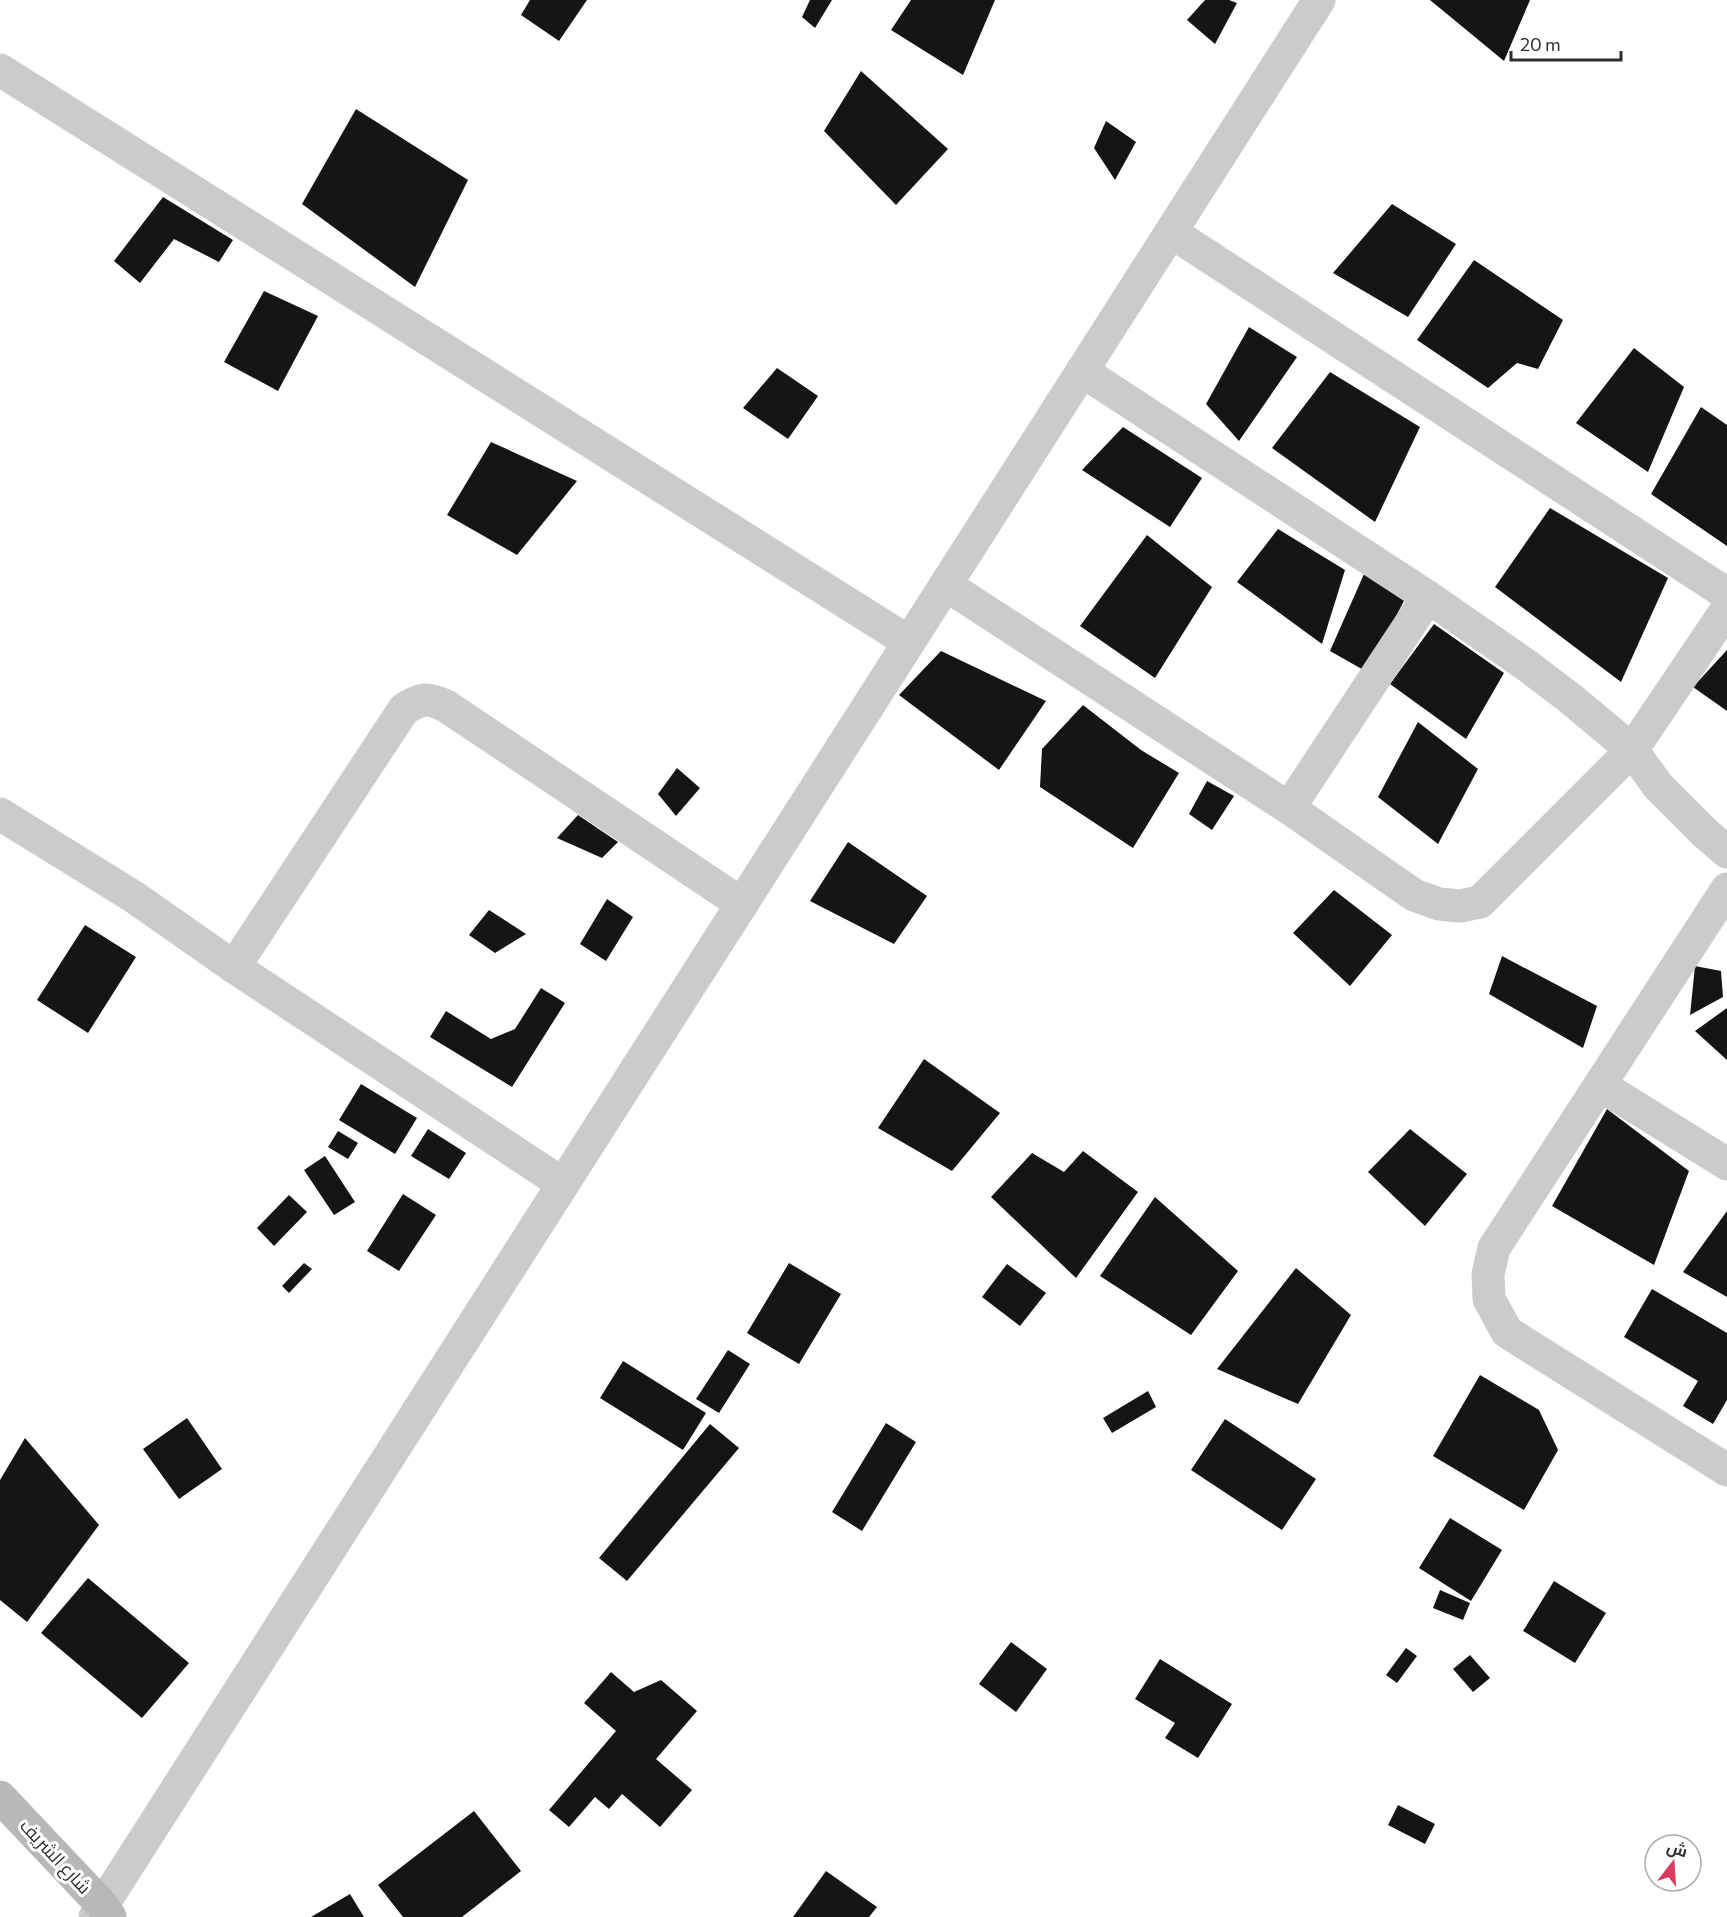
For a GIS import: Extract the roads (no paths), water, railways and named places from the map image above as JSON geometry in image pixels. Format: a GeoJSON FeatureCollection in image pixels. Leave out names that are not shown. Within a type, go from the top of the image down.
{"type":"FeatureCollection","features":[{"type":"Feature","properties":{"kind":"main road","name":"شارع الشريف"},"geometry":{"type":"LineString","coordinates":[[0,1797],[102,1913]]}},
{"type":"Feature","properties":{"kind":"street"},"geometry":{"type":"LineString","coordinates":[[102,1913],[563,1184],[1319,0]]}},
{"type":"Feature","properties":{"kind":"street"},"geometry":{"type":"LineString","coordinates":[[0,70],[909,642]]}},
{"type":"Feature","properties":{"kind":"street"},"geometry":{"type":"LineString","coordinates":[[1171,232],[1727,594]]}},
{"type":"Feature","properties":{"kind":"street"},"geometry":{"type":"LineString","coordinates":[[1082,371],[1428,597],[1529,667],[1632,750],[1658,786],[1727,852]]}},
{"type":"Feature","properties":{"kind":"street"},"geometry":{"type":"LineString","coordinates":[[946,585],[1289,808],[1414,895],[1439,904],[1460,906],[1480,902],[1632,750],[1727,609]]}},
{"type":"Feature","properties":{"kind":"street"},"geometry":{"type":"LineString","coordinates":[[1289,808],[1428,597]]}},
{"type":"Feature","properties":{"kind":"street"},"geometry":{"type":"LineString","coordinates":[[234,967],[405,709],[418,700],[430,698],[446,706],[742,904]]}},
{"type":"Feature","properties":{"kind":"street"},"geometry":{"type":"LineString","coordinates":[[0,814],[134,897],[234,967],[563,1184]]}},
{"type":"Feature","properties":{"kind":"street"},"geometry":{"type":"LineString","coordinates":[[1727,889],[1494,1248],[1488,1274],[1490,1299],[1507,1332],[1727,1470]]}},
{"type":"Feature","properties":{"kind":"street"},"geometry":{"type":"LineString","coordinates":[[1600,1085],[1727,1164]]}}]}
